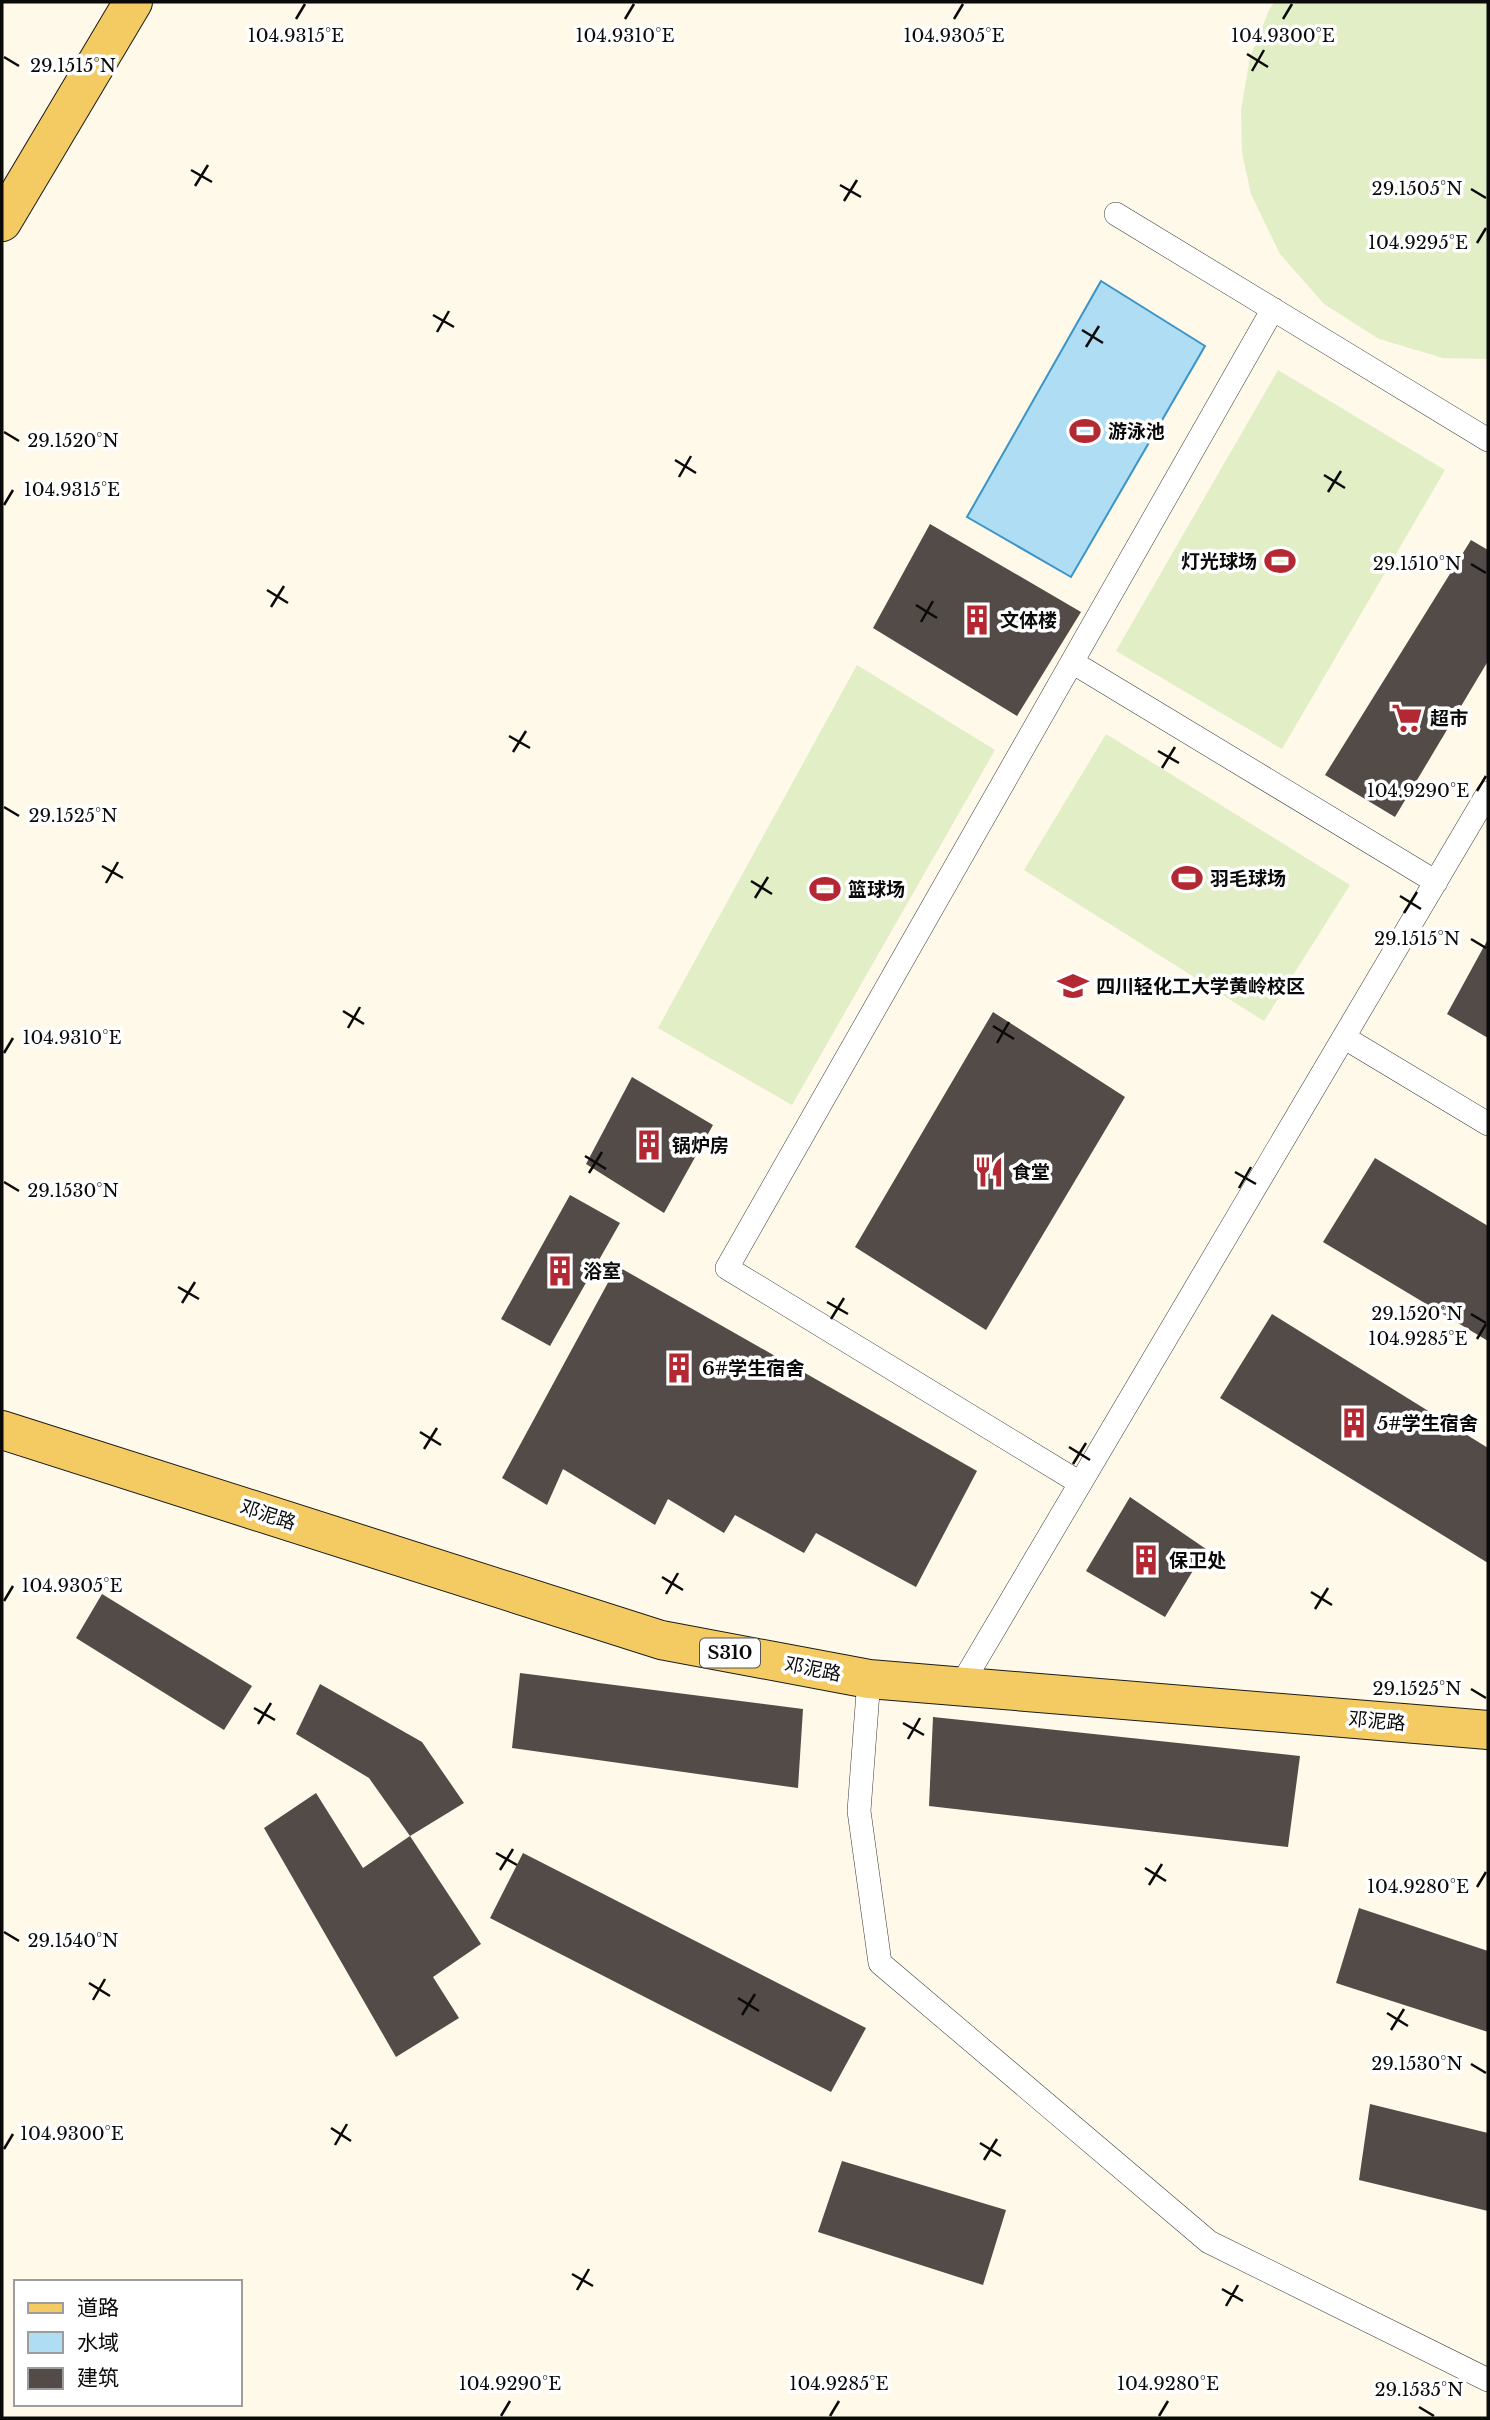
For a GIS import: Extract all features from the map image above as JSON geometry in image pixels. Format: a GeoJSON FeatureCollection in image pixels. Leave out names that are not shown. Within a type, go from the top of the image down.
{"type":"FeatureCollection","features":[{"type":"Feature","properties":{"kind":"main road"},"geometry":{"type":"LineString","coordinates":[[2,222],[133,2]]}},
{"type":"Feature","properties":{"kind":"main road","name":"邓泥路"},"geometry":{"type":"LineString","coordinates":[[2,1430],[661,1640],[869,1679],[1488,1730]]}},
{"type":"Feature","properties":{"kind":"lane"},"geometry":{"type":"LineString","coordinates":[[1116,214],[1488,440]]}},
{"type":"Feature","properties":{"kind":"lane"},"geometry":{"type":"LineString","coordinates":[[1080,1483],[727,1268],[1273,309]]}},
{"type":"Feature","properties":{"kind":"lane"},"geometry":{"type":"LineString","coordinates":[[1072,662],[1436,882]]}},
{"type":"Feature","properties":{"kind":"lane"},"geometry":{"type":"LineString","coordinates":[[960,1687],[1488,793]]}},
{"type":"Feature","properties":{"kind":"lane"},"geometry":{"type":"LineString","coordinates":[[1345,1038],[1488,1124]]}},
{"type":"Feature","properties":{"kind":"lane"},"geometry":{"type":"LineString","coordinates":[[869,1679],[859,1811],[880,1963],[1209,2242],[1488,2380]]}},
{"type":"Feature","properties":{"kind":"green space"},"geometry":{"type":"Polygon","coordinates":[[[1275,2],[1488,2],[1488,359],[1443,358],[1379,339],[1324,304],[1280,254],[1251,194],[1242,153],[1241,110],[1250,57],[1275,2]]]}},
{"type":"Feature","properties":{"kind":"green space","name":"灯光球场"},"geometry":{"type":"Polygon","coordinates":[[[1278,370],[1445,470],[1282,749],[1116,651],[1278,370]]]}},
{"type":"Feature","properties":{"kind":"green space","name":"篮球场"},"geometry":{"type":"Polygon","coordinates":[[[857,665],[995,750],[792,1105],[658,1028],[857,665]]]}},
{"type":"Feature","properties":{"kind":"green space","name":"羽毛球场"},"geometry":{"type":"Polygon","coordinates":[[[1106,734],[1350,885],[1264,1021],[1024,870],[1106,734]]]}},
{"type":"Feature","properties":{"kind":"water","name":"游泳池"},"geometry":{"type":"Polygon","coordinates":[[[1101,281],[1205,346],[1071,577],[967,517],[1101,281]]]}},
{"type":"Feature","properties":{"kind":"building","name":"文体楼"},"geometry":{"type":"Polygon","coordinates":[[[930,524],[1081,612],[1017,716],[873,628],[930,524]]]}},
{"type":"Feature","properties":{"kind":"building","name":"超市"},"geometry":{"type":"Polygon","coordinates":[[[1471,540],[1488,550],[1488,661],[1395,817],[1325,775],[1471,540]]]}},
{"type":"Feature","properties":{"kind":"building"},"geometry":{"type":"Polygon","coordinates":[[[1488,939],[1488,1038],[1447,1014],[1488,939]]]}},
{"type":"Feature","properties":{"kind":"building","name":"食堂"},"geometry":{"type":"Polygon","coordinates":[[[993,1012],[1125,1097],[986,1330],[855,1247],[993,1012]]]}},
{"type":"Feature","properties":{"kind":"building","name":"锅炉房"},"geometry":{"type":"Polygon","coordinates":[[[632,1077],[713,1125],[664,1213],[586,1164],[632,1077]]]}},
{"type":"Feature","properties":{"kind":"building"},"geometry":{"type":"Polygon","coordinates":[[[1375,1158],[1488,1226],[1488,1341],[1323,1242],[1375,1158]]]}},
{"type":"Feature","properties":{"kind":"building","name":"浴室"},"geometry":{"type":"Polygon","coordinates":[[[570,1195],[620,1223],[550,1346],[501,1319],[570,1195]]]}},
{"type":"Feature","properties":{"kind":"building","name":"6#学生宿舍"},"geometry":{"type":"Polygon","coordinates":[[[617,1266],[977,1471],[916,1587],[816,1533],[804,1553],[735,1515],[724,1533],[668,1499],[655,1525],[563,1469],[547,1505],[502,1478],[617,1266]]]}},
{"type":"Feature","properties":{"kind":"building","name":"5#学生宿舍"},"geometry":{"type":"Polygon","coordinates":[[[1272,1314],[1488,1448],[1488,1563],[1220,1398],[1272,1314]]]}},
{"type":"Feature","properties":{"kind":"building","name":"保卫处"},"geometry":{"type":"Polygon","coordinates":[[[1130,1497],[1206,1549],[1165,1617],[1086,1571],[1130,1497]]]}},
{"type":"Feature","properties":{"kind":"building"},"geometry":{"type":"Polygon","coordinates":[[[102,1594],[252,1686],[224,1730],[76,1638],[102,1594]]]}},
{"type":"Feature","properties":{"kind":"building"},"geometry":{"type":"Polygon","coordinates":[[[520,1673],[803,1709],[798,1788],[512,1748],[520,1673]]]}},
{"type":"Feature","properties":{"kind":"building"},"geometry":{"type":"Polygon","coordinates":[[[320,1684],[422,1742],[464,1803],[410,1836],[369,1778],[296,1734],[320,1684]]]}},
{"type":"Feature","properties":{"kind":"building"},"geometry":{"type":"Polygon","coordinates":[[[933,1717],[1300,1756],[1288,1847],[929,1806],[933,1717]]]}},
{"type":"Feature","properties":{"kind":"building"},"geometry":{"type":"Polygon","coordinates":[[[316,1793],[363,1868],[410,1836],[481,1944],[433,1977],[459,2018],[396,2057],[264,1828],[316,1793]]]}},
{"type":"Feature","properties":{"kind":"building"},"geometry":{"type":"Polygon","coordinates":[[[523,1853],[866,2028],[831,2092],[490,1918],[523,1853]]]}},
{"type":"Feature","properties":{"kind":"building"},"geometry":{"type":"Polygon","coordinates":[[[1359,1908],[1488,1951],[1488,2032],[1336,1983],[1359,1908]]]}},
{"type":"Feature","properties":{"kind":"building"},"geometry":{"type":"Polygon","coordinates":[[[1370,2104],[1488,2133],[1488,2211],[1359,2180],[1370,2104]]]}},
{"type":"Feature","properties":{"kind":"building"},"geometry":{"type":"Polygon","coordinates":[[[842,2161],[1006,2210],[983,2285],[818,2232],[842,2161]]]}},
{"type":"Feature","properties":{"kind":"place","name":"游泳池"},"geometry":{"type":"Point","coordinates":[1085,431]}},
{"type":"Feature","properties":{"kind":"place","name":"灯光球场"},"geometry":{"type":"Point","coordinates":[1280,561]}},
{"type":"Feature","properties":{"kind":"place","name":"文体楼"},"geometry":{"type":"Point","coordinates":[977,620]}},
{"type":"Feature","properties":{"kind":"place","name":"超市"},"geometry":{"type":"Point","coordinates":[1407,718]}},
{"type":"Feature","properties":{"kind":"place","name":"羽毛球场"},"geometry":{"type":"Point","coordinates":[1187,878]}},
{"type":"Feature","properties":{"kind":"place","name":"篮球场"},"geometry":{"type":"Point","coordinates":[825,889]}},
{"type":"Feature","properties":{"kind":"place","name":"四川轻化工大学黄岭校区"},"geometry":{"type":"Point","coordinates":[1073,986]}},
{"type":"Feature","properties":{"kind":"place","name":"锅炉房"},"geometry":{"type":"Point","coordinates":[649,1145]}},
{"type":"Feature","properties":{"kind":"place","name":"食堂"},"geometry":{"type":"Point","coordinates":[989,1172]}},
{"type":"Feature","properties":{"kind":"place","name":"浴室"},"geometry":{"type":"Point","coordinates":[560,1271]}},
{"type":"Feature","properties":{"kind":"place","name":"6#学生宿舍"},"geometry":{"type":"Point","coordinates":[679,1368]}},
{"type":"Feature","properties":{"kind":"place","name":"5#学生宿舍"},"geometry":{"type":"Point","coordinates":[1354,1423]}},
{"type":"Feature","properties":{"kind":"place","name":"保卫处"},"geometry":{"type":"Point","coordinates":[1146,1560]}}]}
